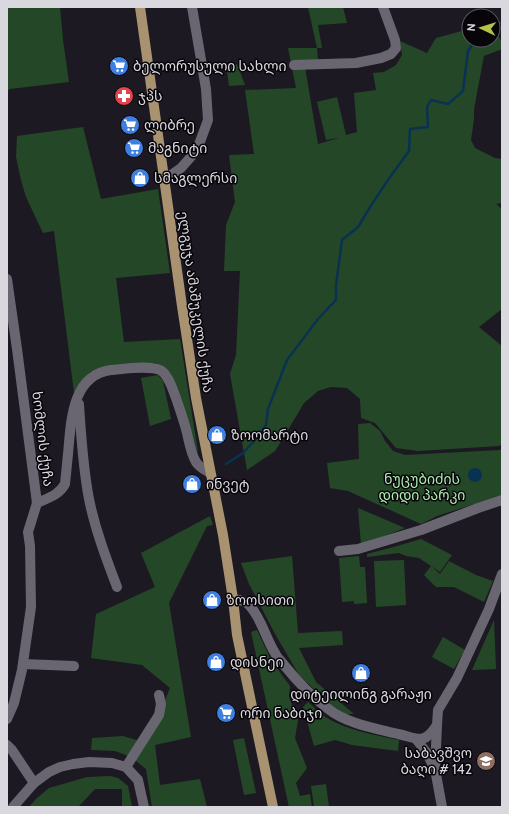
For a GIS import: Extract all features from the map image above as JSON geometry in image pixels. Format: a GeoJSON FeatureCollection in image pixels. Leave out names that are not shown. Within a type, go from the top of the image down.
{"type":"FeatureCollection","features":[{"type":"Feature","properties":{"kind":"main road","name":"ელგუჯა ამაშუკელის ქუჩა"},"geometry":{"type":"LineString","coordinates":[[140,7],[196,398],[223,536],[240,648],[273,807]]}},
{"type":"Feature","properties":{"kind":"street"},"geometry":{"type":"LineString","coordinates":[[164,180],[181,168],[197,150],[208,120],[206,89],[192,7]]}},
{"type":"Feature","properties":{"kind":"street"},"geometry":{"type":"LineString","coordinates":[[294,65],[356,63],[381,58],[391,54],[396,48],[396,40],[383,7]]}},
{"type":"Feature","properties":{"kind":"street","name":"ხომლის ქუჩა"},"geometry":{"type":"LineString","coordinates":[[7,279],[36,503],[28,532],[30,546],[31,607],[23,664],[14,702],[7,719]]}},
{"type":"Feature","properties":{"kind":"street"},"geometry":{"type":"LineString","coordinates":[[36,503],[55,495],[65,484],[71,423],[78,396],[88,381],[96,375],[107,371],[137,367],[159,370],[167,377],[172,388],[194,457],[197,463],[210,473]]}},
{"type":"Feature","properties":{"kind":"street"},"geometry":{"type":"LineString","coordinates":[[78,396],[83,455],[89,499],[101,545],[117,587]]}},
{"type":"Feature","properties":{"kind":"street"},"geometry":{"type":"LineString","coordinates":[[339,551],[358,549],[421,530],[502,500]]}},
{"type":"Feature","properties":{"kind":"street"},"geometry":{"type":"LineString","coordinates":[[442,807],[435,769],[438,710],[459,672],[489,609],[502,574]]}},
{"type":"Feature","properties":{"kind":"street"},"geometry":{"type":"LineString","coordinates":[[233,599],[242,600],[249,604],[275,654],[296,679],[340,717],[416,739],[427,737],[437,725]]}},
{"type":"Feature","properties":{"kind":"street"},"geometry":{"type":"LineString","coordinates":[[23,664],[74,666]]}},
{"type":"Feature","properties":{"kind":"street"},"geometry":{"type":"LineString","coordinates":[[126,767],[159,715],[159,695]]}},
{"type":"Feature","properties":{"kind":"street"},"geometry":{"type":"LineString","coordinates":[[416,739],[427,753],[435,769]]}},
{"type":"Feature","properties":{"kind":"street"},"geometry":{"type":"LineString","coordinates":[[7,745],[34,783]]}},
{"type":"Feature","properties":{"kind":"street"},"geometry":{"type":"LineString","coordinates":[[13,807],[34,783],[49,772],[72,764],[89,762],[112,763],[126,767],[138,780],[144,807]]}},
{"type":"Feature","properties":{"kind":"green space"},"geometry":{"type":"Polygon","coordinates":[[[7,7],[60,7],[69,82],[10,89],[7,91],[7,7]]]}},
{"type":"Feature","properties":{"kind":"green space"},"geometry":{"type":"Polygon","coordinates":[[[308,7],[343,7],[347,23],[318,25],[322,48],[317,48],[308,7]]]}},
{"type":"Feature","properties":{"kind":"green space"},"geometry":{"type":"Polygon","coordinates":[[[461,31],[461,48],[501,48],[501,40],[502,42],[502,49],[484,56],[474,109],[471,140],[475,148],[495,158],[502,159],[502,203],[496,204],[502,209],[502,309],[479,327],[502,346],[502,444],[499,446],[418,451],[396,448],[375,423],[361,418],[360,399],[347,388],[331,387],[318,391],[304,403],[275,451],[247,470],[230,374],[236,355],[240,271],[224,271],[226,225],[235,202],[229,155],[254,154],[245,90],[296,88],[288,48],[317,48],[318,60],[304,61],[318,144],[339,138],[326,140],[317,102],[337,97],[346,135],[357,132],[354,93],[376,90],[373,73],[384,72],[396,65],[402,55],[400,41],[427,53],[436,38],[461,31]]]}},
{"type":"Feature","properties":{"kind":"green space"},"geometry":{"type":"Polygon","coordinates":[[[237,64],[245,85],[229,86],[226,65],[237,64]]]}},
{"type":"Feature","properties":{"kind":"green space"},"geometry":{"type":"Polygon","coordinates":[[[83,127],[101,199],[158,189],[170,273],[116,278],[124,342],[180,339],[198,452],[194,447],[166,368],[156,363],[107,367],[90,372],[74,393],[54,231],[43,233],[26,197],[16,157],[17,136],[83,127]]]}},
{"type":"Feature","properties":{"kind":"green space"},"geometry":{"type":"Polygon","coordinates":[[[158,375],[163,381],[171,419],[150,426],[141,378],[158,375]]]}},
{"type":"Feature","properties":{"kind":"green space","name":"ნუცუბიძის დიდი პარკი"},"geometry":{"type":"Polygon","coordinates":[[[370,423],[380,431],[385,441],[393,451],[405,455],[500,450],[502,448],[502,495],[437,516],[421,524],[348,491],[330,488],[327,463],[359,459],[358,424],[370,423]]]}},
{"type":"Feature","properties":{"kind":"green space"},"geometry":{"type":"Polygon","coordinates":[[[358,508],[405,528],[361,545],[358,508]]]}},
{"type":"Feature","properties":{"kind":"green space"},"geometry":{"type":"Polygon","coordinates":[[[210,516],[213,525],[207,526],[169,603],[191,737],[155,745],[160,785],[200,779],[207,807],[152,807],[146,769],[131,757],[115,751],[91,750],[92,738],[123,736],[143,742],[159,715],[170,688],[142,665],[91,658],[96,614],[155,587],[141,553],[210,516]]]}},
{"type":"Feature","properties":{"kind":"green space"},"geometry":{"type":"Polygon","coordinates":[[[421,539],[452,555],[440,572],[419,558],[406,556],[399,553],[367,557],[367,554],[421,539]]]}},
{"type":"Feature","properties":{"kind":"green space"},"geometry":{"type":"Polygon","coordinates":[[[292,556],[298,633],[342,631],[343,645],[299,648],[316,682],[354,714],[346,714],[331,705],[299,675],[274,632],[249,584],[241,563],[292,556]]]}},
{"type":"Feature","properties":{"kind":"green space"},"geometry":{"type":"Polygon","coordinates":[[[359,556],[360,567],[365,567],[367,603],[354,604],[354,601],[342,602],[339,558],[359,556]]]}},
{"type":"Feature","properties":{"kind":"green space"},"geometry":{"type":"Polygon","coordinates":[[[404,560],[406,605],[376,607],[374,561],[404,560]]]}},
{"type":"Feature","properties":{"kind":"green space"},"geometry":{"type":"Polygon","coordinates":[[[449,561],[476,575],[493,581],[484,602],[454,587],[436,587],[424,575],[431,566],[440,574],[449,561]]]}},
{"type":"Feature","properties":{"kind":"green space"},"geometry":{"type":"Polygon","coordinates":[[[494,620],[496,669],[472,670],[494,620]]]}},
{"type":"Feature","properties":{"kind":"green space"},"geometry":{"type":"Polygon","coordinates":[[[257,630],[271,660],[290,686],[289,697],[298,720],[295,738],[307,768],[296,783],[300,796],[310,794],[312,807],[289,807],[251,632],[257,630]]]}},
{"type":"Feature","properties":{"kind":"green space"},"geometry":{"type":"Polygon","coordinates":[[[443,637],[465,650],[454,669],[432,657],[443,637]]]}},
{"type":"Feature","properties":{"kind":"green space"},"geometry":{"type":"Polygon","coordinates":[[[308,702],[324,716],[344,726],[362,732],[399,740],[398,751],[352,745],[335,740],[314,746],[303,707],[308,702]]]}},
{"type":"Feature","properties":{"kind":"green space"},"geometry":{"type":"Polygon","coordinates":[[[244,738],[256,793],[244,795],[233,740],[244,738]]]}},
{"type":"Feature","properties":{"kind":"green space"},"geometry":{"type":"Polygon","coordinates":[[[110,776],[118,778],[128,786],[132,807],[122,807],[122,789],[95,789],[78,807],[29,807],[49,788],[87,777],[110,776]]]}},
{"type":"Feature","properties":{"kind":"green space"},"geometry":{"type":"Polygon","coordinates":[[[326,784],[329,807],[314,807],[311,786],[326,784]]]}},
{"type":"Feature","properties":{"kind":"water"},"geometry":{"type":"Polygon","coordinates":[[[475,468],[480,470],[482,475],[480,480],[475,482],[470,480],[468,475],[470,470],[475,468]]]}},
{"type":"Feature","properties":{"kind":"waterway"},"geometry":{"type":"LineString","coordinates":[[226,464],[243,453],[266,425],[268,409],[287,360],[318,319],[336,300],[336,285],[342,240],[358,227],[390,177],[409,151],[410,129],[428,127],[427,107],[431,100],[448,104],[463,91],[468,51],[470,48]]}},
{"type":"Feature","properties":{"kind":"place","name":"ბელორუსული სახლი"},"geometry":{"type":"Point","coordinates":[119,66]}},
{"type":"Feature","properties":{"kind":"place","name":"ჯპს"},"geometry":{"type":"Point","coordinates":[124,96]}},
{"type":"Feature","properties":{"kind":"place","name":"ლიბრე"},"geometry":{"type":"Point","coordinates":[130,125]}},
{"type":"Feature","properties":{"kind":"place","name":"მაგნიტი"},"geometry":{"type":"Point","coordinates":[134,148]}},
{"type":"Feature","properties":{"kind":"place","name":"სმაგლერსი"},"geometry":{"type":"Point","coordinates":[140,178]}},
{"type":"Feature","properties":{"kind":"place","name":"ზოომარტი"},"geometry":{"type":"Point","coordinates":[217,435]}},
{"type":"Feature","properties":{"kind":"place","name":"ინვეტ"},"geometry":{"type":"Point","coordinates":[192,484]}},
{"type":"Feature","properties":{"kind":"place","name":"ზოოსითი"},"geometry":{"type":"Point","coordinates":[212,600]}},
{"type":"Feature","properties":{"kind":"place","name":"დისნეი"},"geometry":{"type":"Point","coordinates":[216,662]}},
{"type":"Feature","properties":{"kind":"place","name":"დიტეილინგ გარაჟი"},"geometry":{"type":"Point","coordinates":[361,673]}},
{"type":"Feature","properties":{"kind":"place","name":"ორი ნაბიჯი"},"geometry":{"type":"Point","coordinates":[226,713]}},
{"type":"Feature","properties":{"kind":"place","name":"საბავშვო ბაღი # 142"},"geometry":{"type":"Point","coordinates":[486,761]}}]}
